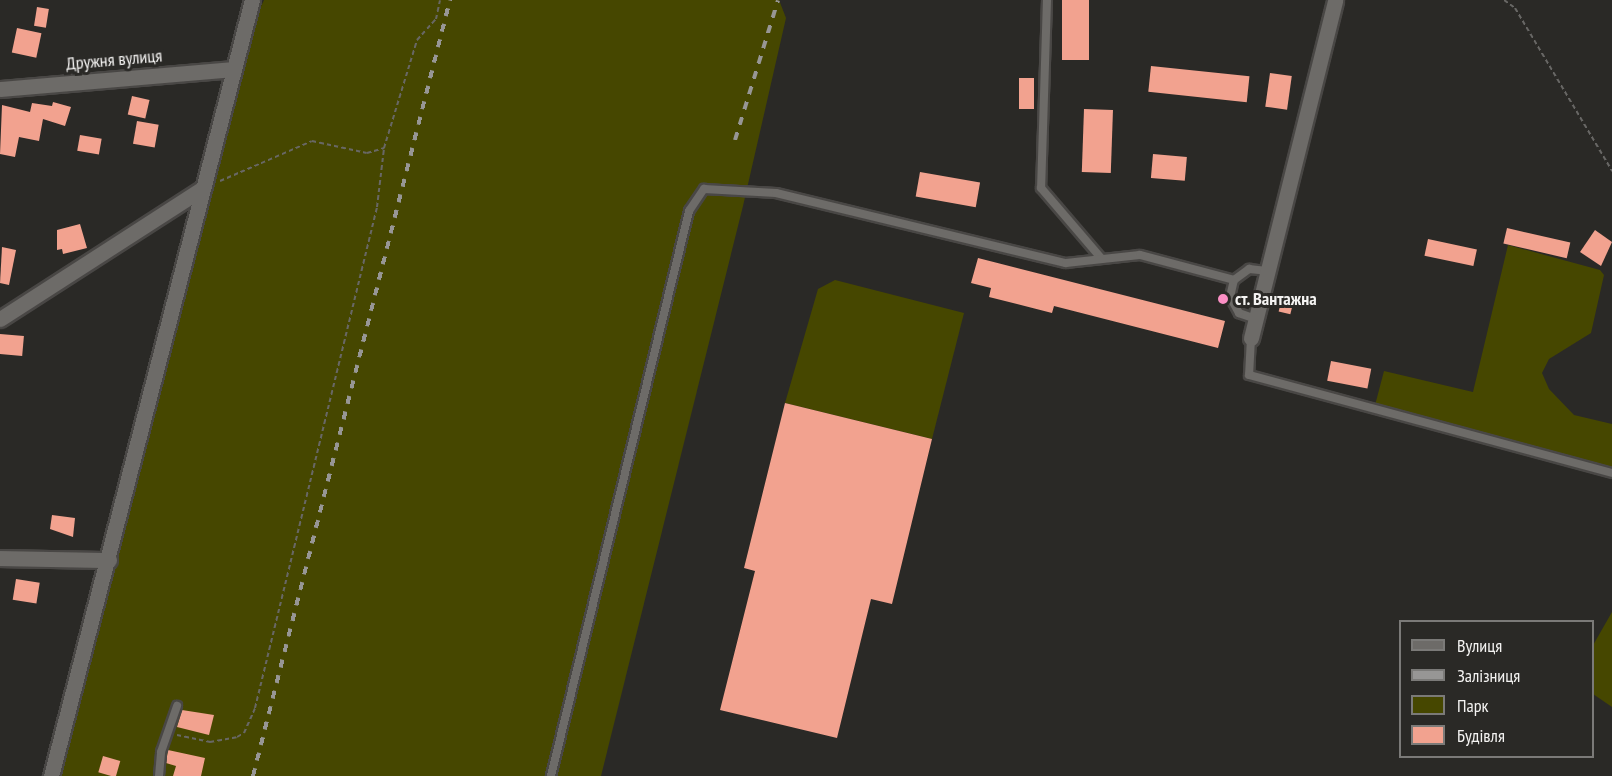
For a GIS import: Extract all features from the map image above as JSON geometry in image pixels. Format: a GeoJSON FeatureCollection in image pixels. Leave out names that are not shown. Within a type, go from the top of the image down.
{"type":"FeatureCollection","features":[{"type":"Feature","properties":{"kind":"street"},"geometry":{"type":"LineString","coordinates":[[51,776],[109,560],[232,69],[252,0]]}},
{"type":"Feature","properties":{"kind":"street"},"geometry":{"type":"LineString","coordinates":[[1251,338],[1335,0]]}},
{"type":"Feature","properties":{"kind":"street","name":"Дружня вулиця"},"geometry":{"type":"LineString","coordinates":[[0,89],[232,69]]}},
{"type":"Feature","properties":{"kind":"street"},"geometry":{"type":"LineString","coordinates":[[0,320],[202,189]]}},
{"type":"Feature","properties":{"kind":"street"},"geometry":{"type":"LineString","coordinates":[[0,558],[109,560]]}},
{"type":"Feature","properties":{"kind":"lane"},"geometry":{"type":"LineString","coordinates":[[1047,0],[1041,188],[1101,258]]}},
{"type":"Feature","properties":{"kind":"lane"},"geometry":{"type":"LineString","coordinates":[[550,776],[689,211],[704,189],[776,193],[1066,263],[1140,255],[1234,280]]}},
{"type":"Feature","properties":{"kind":"lane"},"geometry":{"type":"LineString","coordinates":[[1256,319],[1239,313],[1230,297],[1234,280],[1249,269],[1267,271]]}},
{"type":"Feature","properties":{"kind":"lane"},"geometry":{"type":"LineString","coordinates":[[1251,338],[1249,375],[1612,474]]}},
{"type":"Feature","properties":{"kind":"lane"},"geometry":{"type":"LineString","coordinates":[[159,776],[168,732],[177,706]]}},
{"type":"Feature","properties":{"kind":"path"},"geometry":{"type":"LineString","coordinates":[[168,732],[210,742],[237,737],[244,733],[255,708],[377,207],[384,148],[417,40],[436,19],[440,0]]}},
{"type":"Feature","properties":{"kind":"path"},"geometry":{"type":"LineString","coordinates":[[1504,0],[1515,8],[1612,171]]}},
{"type":"Feature","properties":{"kind":"path"},"geometry":{"type":"LineString","coordinates":[[202,189],[312,141],[367,153],[384,148]]}},
{"type":"Feature","properties":{"kind":"green space"},"geometry":{"type":"Polygon","coordinates":[[[264,0],[779,0],[786,18],[743,206],[601,776],[51,776],[232,69],[264,0]]]}},
{"type":"Feature","properties":{"kind":"green space"},"geometry":{"type":"Polygon","coordinates":[[[1508,245],[1600,270],[1604,275],[1591,333],[1549,359],[1542,373],[1549,389],[1574,415],[1612,424],[1612,473],[1374,409],[1384,371],[1473,392],[1508,245]]]}},
{"type":"Feature","properties":{"kind":"green space"},"geometry":{"type":"Polygon","coordinates":[[[835,280],[964,313],[932,439],[785,403],[818,289],[835,280]]]}},
{"type":"Feature","properties":{"kind":"green space"},"geometry":{"type":"Polygon","coordinates":[[[1612,612],[1612,707],[1594,695],[1594,644],[1612,612]]]}},
{"type":"Feature","properties":{"kind":"building"},"geometry":{"type":"Polygon","coordinates":[[[1062,0],[1089,0],[1089,60],[1062,60],[1062,0]]]}},
{"type":"Feature","properties":{"kind":"building"},"geometry":{"type":"Polygon","coordinates":[[[37,7],[49,9],[46,28],[34,26],[37,7]]]}},
{"type":"Feature","properties":{"kind":"building"},"geometry":{"type":"Polygon","coordinates":[[[17,28],[41,33],[36,58],[12,52],[17,28]]]}},
{"type":"Feature","properties":{"kind":"building"},"geometry":{"type":"Polygon","coordinates":[[[1151,66],[1249,76],[1247,102],[1148,92],[1151,66]]]}},
{"type":"Feature","properties":{"kind":"building"},"geometry":{"type":"Polygon","coordinates":[[[1270,73],[1292,76],[1287,110],[1265,107],[1270,73]]]}},
{"type":"Feature","properties":{"kind":"building"},"geometry":{"type":"Polygon","coordinates":[[[1019,78],[1034,78],[1034,109],[1019,109],[1019,78]]]}},
{"type":"Feature","properties":{"kind":"building"},"geometry":{"type":"Polygon","coordinates":[[[132,96],[150,100],[145,119],[128,115],[132,96]]]}},
{"type":"Feature","properties":{"kind":"building"},"geometry":{"type":"Polygon","coordinates":[[[53,102],[71,107],[65,126],[43,119],[39,141],[19,137],[15,157],[0,154],[2,105],[30,112],[32,103],[52,106],[53,102]]]}},
{"type":"Feature","properties":{"kind":"building"},"geometry":{"type":"Polygon","coordinates":[[[1084,109],[1113,110],[1111,173],[1082,172],[1084,109]]]}},
{"type":"Feature","properties":{"kind":"building"},"geometry":{"type":"Polygon","coordinates":[[[137,121],[159,125],[155,147],[133,144],[137,121]]]}},
{"type":"Feature","properties":{"kind":"building"},"geometry":{"type":"Polygon","coordinates":[[[80,135],[102,139],[99,155],[77,151],[80,135]]]}},
{"type":"Feature","properties":{"kind":"building"},"geometry":{"type":"Polygon","coordinates":[[[1153,154],[1187,157],[1185,181],[1151,178],[1153,154]]]}},
{"type":"Feature","properties":{"kind":"building"},"geometry":{"type":"Polygon","coordinates":[[[920,172],[980,183],[976,207],[916,197],[920,172]]]}},
{"type":"Feature","properties":{"kind":"building"},"geometry":{"type":"Polygon","coordinates":[[[80,224],[87,248],[63,254],[62,249],[57,250],[57,230],[80,224]]]}},
{"type":"Feature","properties":{"kind":"building"},"geometry":{"type":"Polygon","coordinates":[[[1507,228],[1570,243],[1567,258],[1503,244],[1507,228]]]}},
{"type":"Feature","properties":{"kind":"building"},"geometry":{"type":"Polygon","coordinates":[[[1595,230],[1612,242],[1601,266],[1580,252],[1595,230]]]}},
{"type":"Feature","properties":{"kind":"building"},"geometry":{"type":"Polygon","coordinates":[[[1428,239],[1477,249],[1473,266],[1424,256],[1428,239]]]}},
{"type":"Feature","properties":{"kind":"building"},"geometry":{"type":"Polygon","coordinates":[[[2,247],[16,250],[9,285],[0,283],[2,247]]]}},
{"type":"Feature","properties":{"kind":"building"},"geometry":{"type":"Polygon","coordinates":[[[978,258],[1225,321],[1218,348],[1054,306],[1052,313],[989,297],[991,288],[971,283],[978,258]]]}},
{"type":"Feature","properties":{"kind":"building"},"geometry":{"type":"Polygon","coordinates":[[[1283,294],[1295,297],[1290,314],[1279,311],[1283,294]]]}},
{"type":"Feature","properties":{"kind":"building"},"geometry":{"type":"Polygon","coordinates":[[[0,334],[24,336],[22,356],[0,354],[0,334]]]}},
{"type":"Feature","properties":{"kind":"building"},"geometry":{"type":"Polygon","coordinates":[[[1331,361],[1371,369],[1367,388],[1327,381],[1331,361]]]}},
{"type":"Feature","properties":{"kind":"building"},"geometry":{"type":"Polygon","coordinates":[[[785,403],[932,439],[892,604],[871,599],[837,738],[720,710],[755,571],[744,568],[785,403]]]}},
{"type":"Feature","properties":{"kind":"building"},"geometry":{"type":"Polygon","coordinates":[[[52,515],[75,518],[73,537],[50,529],[52,515]]]}},
{"type":"Feature","properties":{"kind":"building"},"geometry":{"type":"Polygon","coordinates":[[[16,579],[40,583],[36,603],[13,600],[16,579]]]}},
{"type":"Feature","properties":{"kind":"building"},"geometry":{"type":"Polygon","coordinates":[[[182,710],[214,715],[209,735],[177,727],[182,710]]]}},
{"type":"Feature","properties":{"kind":"building"},"geometry":{"type":"Polygon","coordinates":[[[168,750],[205,758],[201,776],[173,776],[176,766],[166,763],[168,750]]]}},
{"type":"Feature","properties":{"kind":"building"},"geometry":{"type":"Polygon","coordinates":[[[103,756],[120,761],[116,776],[98,772],[103,756]]]}},
{"type":"Feature","properties":{"kind":"railway"},"geometry":{"type":"LineString","coordinates":[[253,776],[450,0]]}},
{"type":"Feature","properties":{"kind":"railway"},"geometry":{"type":"LineString","coordinates":[[735,140],[778,0]]}},
{"type":"Feature","properties":{"kind":"place","name":"ст. Вантажна"},"geometry":{"type":"Point","coordinates":[1223,299]}}]}
